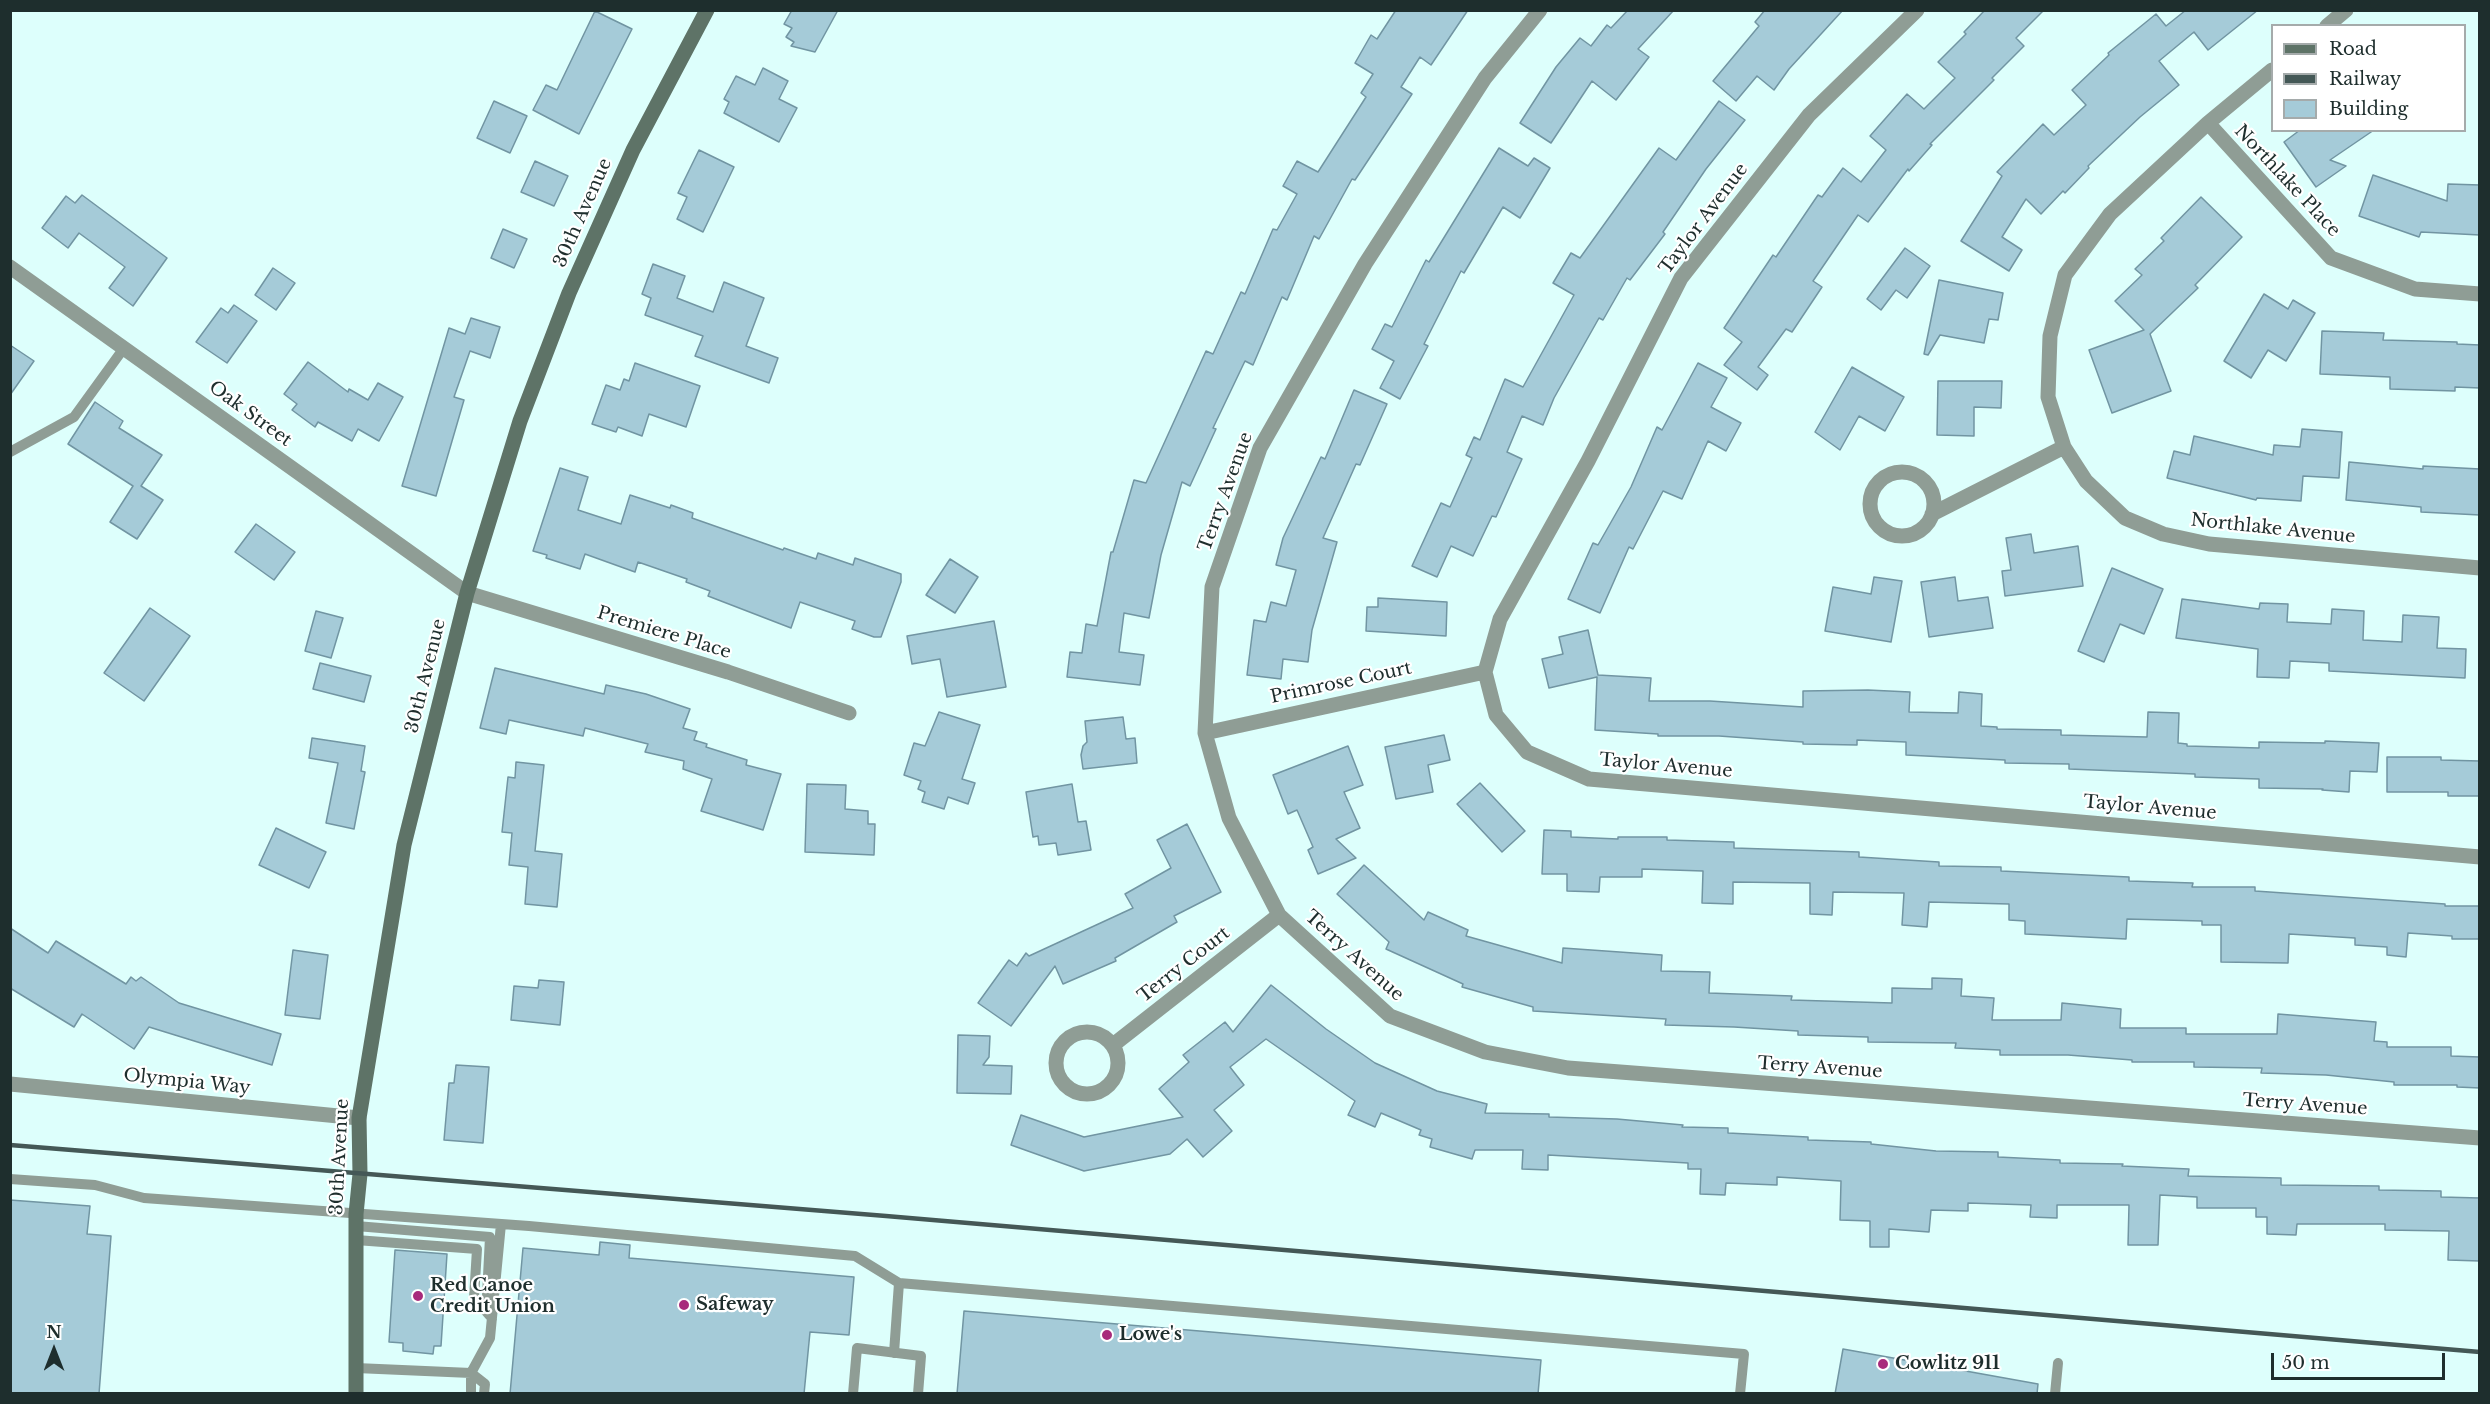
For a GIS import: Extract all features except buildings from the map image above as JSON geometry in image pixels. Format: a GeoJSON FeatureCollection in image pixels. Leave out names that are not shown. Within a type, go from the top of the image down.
{"type":"FeatureCollection","features":[{"type":"Feature","properties":{"kind":"street","name":"30th Avenue"},"geometry":{"type":"LineString","coordinates":[[356,1394],[356,1226],[360,1174],[359,1118],[404,844],[467,593],[520,421],[569,293],[633,150],[707,10]]}},
{"type":"Feature","properties":{"kind":"street","name":"Terry Avenue"},"geometry":{"type":"LineString","coordinates":[[1540,10],[1485,78],[1365,264],[1260,448],[1212,587],[1205,733],[1229,818],[1279,915],[1390,1016],[1485,1052],[1558,1066],[2480,1138]]}},
{"type":"Feature","properties":{"kind":"street","name":"Taylor Avenue"},"geometry":{"type":"LineString","coordinates":[[1917,10],[1809,115],[1681,278],[1588,461],[1500,619],[1485,672],[1496,715],[1527,752],[1589,778],[2480,857]]}},
{"type":"Feature","properties":{"kind":"street"},"geometry":{"type":"LineString","coordinates":[[2329,24],[2346,10]]}},
{"type":"Feature","properties":{"kind":"street","name":"Northlake Avenue"},"geometry":{"type":"LineString","coordinates":[[2271,71],[2208,123],[2110,213],[2065,274],[2050,336],[2048,397],[2064,447],[2086,481],[2125,518],[2163,534],[2209,544],[2480,568]]}},
{"type":"Feature","properties":{"kind":"street","name":"Northlake Place"},"geometry":{"type":"LineString","coordinates":[[2208,123],[2331,258],[2415,289],[2480,294]]}},
{"type":"Feature","properties":{"kind":"street","name":"Oak Street"},"geometry":{"type":"LineString","coordinates":[[10,267],[467,593]]}},
{"type":"Feature","properties":{"kind":"street"},"geometry":{"type":"LineString","coordinates":[[1932,514],[1934,502],[1931,490],[1913,473],[1900,471],[1888,475],[1878,482],[1871,493],[1870,506],[1873,518],[1880,528],[1891,534],[1904,536],[1916,533],[1926,525],[1932,514],[2064,447]]}},
{"type":"Feature","properties":{"kind":"street","name":"Premiere Place"},"geometry":{"type":"LineString","coordinates":[[467,593],[728,672],[849,713]]}},
{"type":"Feature","properties":{"kind":"street","name":"Primrose Court"},"geometry":{"type":"LineString","coordinates":[[1205,733],[1485,672]]}},
{"type":"Feature","properties":{"kind":"street","name":"Terry Court"},"geometry":{"type":"LineString","coordinates":[[1113,1045],[1279,915]]}},
{"type":"Feature","properties":{"kind":"street"},"geometry":{"type":"LineString","coordinates":[[1092,1032],[1104,1036],[1113,1045],[1118,1056],[1118,1068],[1114,1079],[1106,1088],[1095,1093],[1082,1094],[1071,1089],[1062,1081],[1057,1070],[1056,1058],[1061,1047],[1069,1038],[1080,1033],[1092,1032]]}},
{"type":"Feature","properties":{"kind":"street","name":"Olympia Way"},"geometry":{"type":"LineString","coordinates":[[10,1084],[359,1118]]}},
{"type":"Feature","properties":{"kind":"lane"},"geometry":{"type":"LineString","coordinates":[[10,452],[74,417],[124,348]]}},
{"type":"Feature","properties":{"kind":"lane"},"geometry":{"type":"LineString","coordinates":[[10,1179],[96,1185],[144,1198],[356,1226],[490,1237],[487,1296],[492,1319]]}},
{"type":"Feature","properties":{"kind":"lane"},"geometry":{"type":"LineString","coordinates":[[356,1226],[501,1224],[855,1256],[899,1283],[1743,1354],[1740,1394]]}},
{"type":"Feature","properties":{"kind":"lane"},"geometry":{"type":"LineString","coordinates":[[471,1394],[471,1372],[490,1338],[501,1224]]}},
{"type":"Feature","properties":{"kind":"lane"},"geometry":{"type":"LineString","coordinates":[[356,1226],[477,1249],[474,1298],[492,1319]]}},
{"type":"Feature","properties":{"kind":"lane"},"geometry":{"type":"LineString","coordinates":[[894,1353],[899,1283]]}},
{"type":"Feature","properties":{"kind":"lane"},"geometry":{"type":"LineString","coordinates":[[853,1394],[858,1348],[921,1356],[918,1394]]}},
{"type":"Feature","properties":{"kind":"lane"},"geometry":{"type":"LineString","coordinates":[[2055,1394],[2058,1363]]}},
{"type":"Feature","properties":{"kind":"lane"},"geometry":{"type":"LineString","coordinates":[[356,1368],[471,1372],[485,1384],[484,1394]]}},
{"type":"Feature","properties":{"kind":"railway"},"geometry":{"type":"LineString","coordinates":[[10,1145],[886,1216],[2480,1352]]}},
{"type":"Feature","properties":{"kind":"place","name":"Red Canoe Credit Union"},"geometry":{"type":"Point","coordinates":[418,1296]}},
{"type":"Feature","properties":{"kind":"place","name":"Safeway"},"geometry":{"type":"Point","coordinates":[684,1305]}},
{"type":"Feature","properties":{"kind":"place","name":"Lowe's"},"geometry":{"type":"Point","coordinates":[1107,1335]}},
{"type":"Feature","properties":{"kind":"place","name":"Cowlitz 911"},"geometry":{"type":"Point","coordinates":[1883,1364]}}]}
